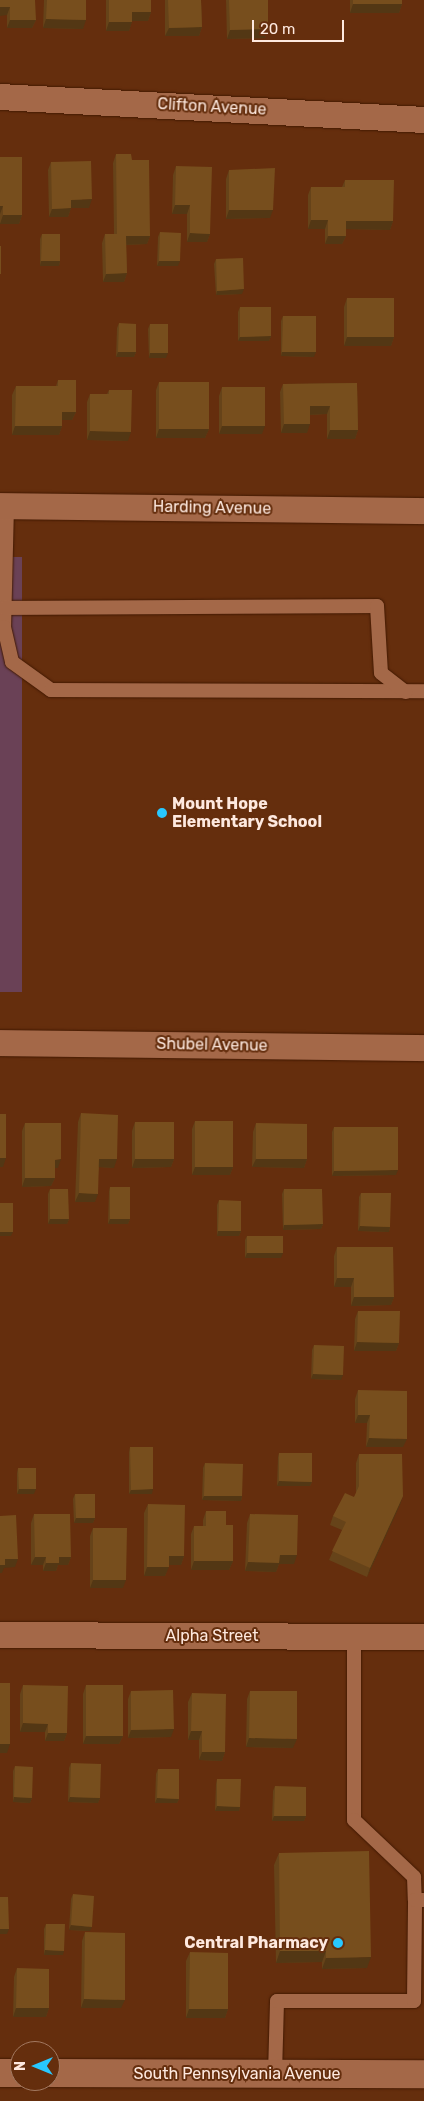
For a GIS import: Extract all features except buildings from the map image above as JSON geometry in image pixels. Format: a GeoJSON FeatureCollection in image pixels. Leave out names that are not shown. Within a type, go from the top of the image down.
{"type":"FeatureCollection","features":[{"type":"Feature","properties":{"kind":"main road","name":"South Pennsylvania Avenue"},"geometry":{"type":"LineString","coordinates":[[60,2073],[424,2074]]}},
{"type":"Feature","properties":{"kind":"street","name":"Clifton Avenue"},"geometry":{"type":"LineString","coordinates":[[0,96],[424,120]]}},
{"type":"Feature","properties":{"kind":"street","name":"Harding Avenue"},"geometry":{"type":"LineString","coordinates":[[4,506],[424,511]]}},
{"type":"Feature","properties":{"kind":"street","name":"Shubel Avenue"},"geometry":{"type":"LineString","coordinates":[[0,1044],[424,1048]]}},
{"type":"Feature","properties":{"kind":"street","name":"Alpha Street"},"geometry":{"type":"LineString","coordinates":[[0,1635],[424,1637]]}},
{"type":"Feature","properties":{"kind":"lane"},"geometry":{"type":"LineString","coordinates":[[4,506],[4,627],[12,662],[51,690],[424,691]]}},
{"type":"Feature","properties":{"kind":"lane"},"geometry":{"type":"LineString","coordinates":[[4,608],[377,606],[381,673],[405,692]]}},
{"type":"Feature","properties":{"kind":"lane"},"geometry":{"type":"LineString","coordinates":[[276,2074],[277,2001],[414,2001],[419,1900],[414,1877],[354,1820],[354,1637]]}},
{"type":"Feature","properties":{"kind":"shaded area"},"geometry":{"type":"Polygon","coordinates":[[[0,557],[22,557],[22,992],[0,992],[0,557]]]}},
{"type":"Feature","properties":{"kind":"place","name":"Mount Hope Elementary School"},"geometry":{"type":"Point","coordinates":[162,813]}},
{"type":"Feature","properties":{"kind":"place","name":"Central Pharmacy"},"geometry":{"type":"Point","coordinates":[338,1943]}}]}
